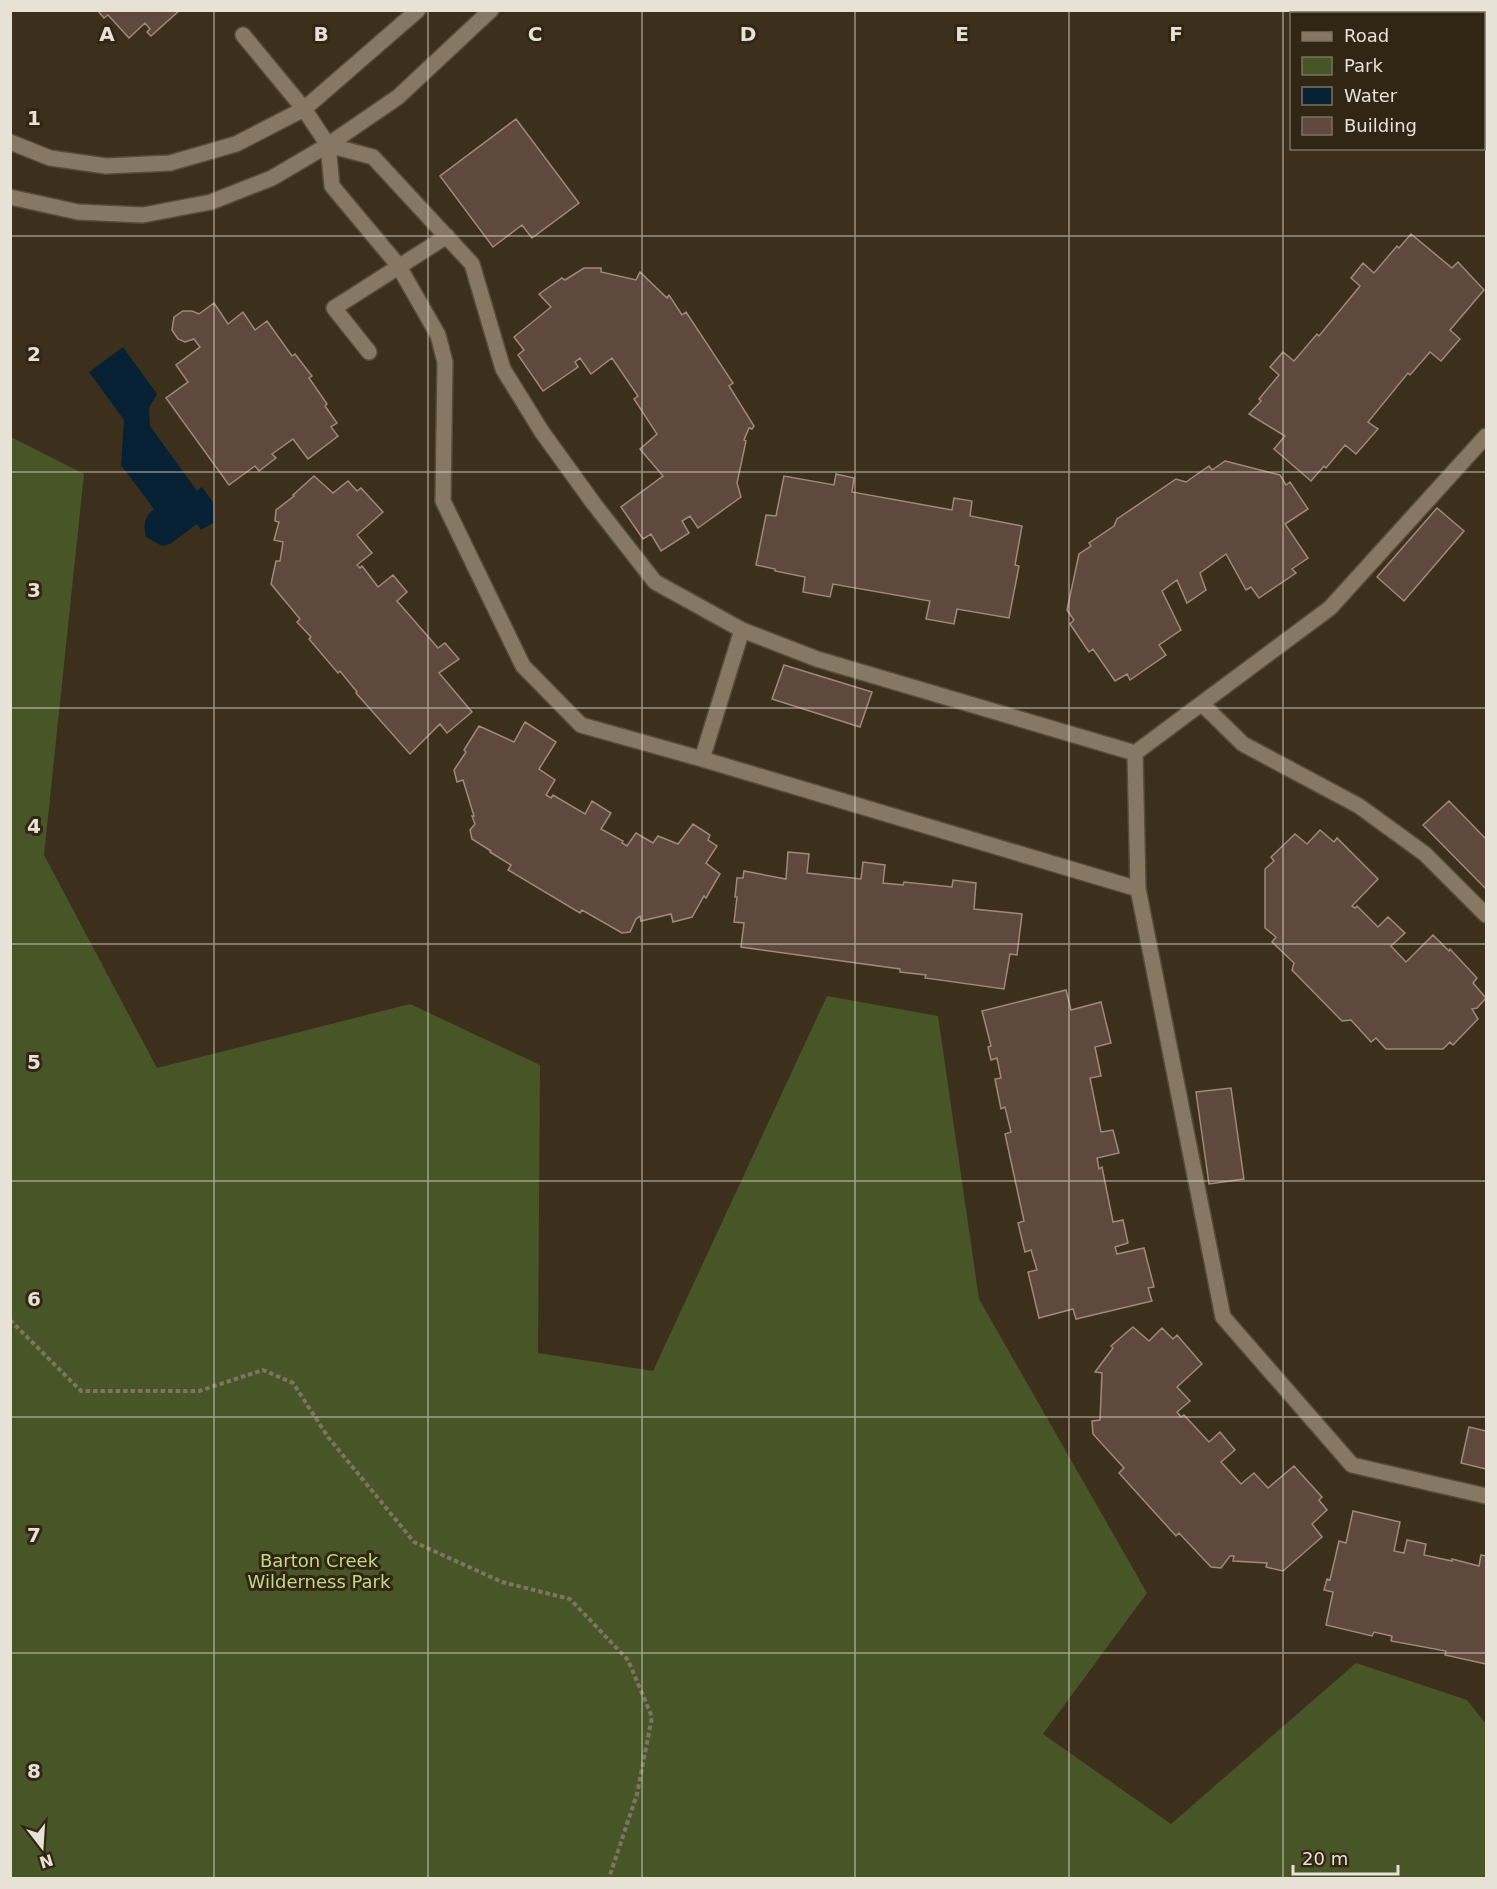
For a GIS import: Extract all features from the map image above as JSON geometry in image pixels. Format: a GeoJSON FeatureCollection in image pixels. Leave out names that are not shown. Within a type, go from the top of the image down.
{"type":"FeatureCollection","features":[{"type":"Feature","properties":{"kind":"street"},"geometry":{"type":"LineString","coordinates":[[10,142],[50,158],[106,166],[170,163],[236,144],[304,109],[418,10]]}},
{"type":"Feature","properties":{"kind":"street"},"geometry":{"type":"LineString","coordinates":[[10,197],[78,212],[143,215],[211,202],[272,178],[328,145],[398,97],[491,10]]}},
{"type":"Feature","properties":{"kind":"street"},"geometry":{"type":"LineString","coordinates":[[243,35],[304,109],[328,145],[332,186],[398,265],[438,335],[445,362],[442,501],[523,666],[581,725],[1138,889]]}},
{"type":"Feature","properties":{"kind":"street"},"geometry":{"type":"LineString","coordinates":[[328,145],[373,157],[471,264],[503,369],[542,432],[655,582],[742,630],[818,659],[1135,753]]}},
{"type":"Feature","properties":{"kind":"street"},"geometry":{"type":"LineString","coordinates":[[369,352],[334,308],[398,265],[447,236]]}},
{"type":"Feature","properties":{"kind":"street"},"geometry":{"type":"LineString","coordinates":[[1135,753],[1330,608],[1486,436]]}},
{"type":"Feature","properties":{"kind":"street"},"geometry":{"type":"LineString","coordinates":[[702,759],[742,630]]}},
{"type":"Feature","properties":{"kind":"street"},"geometry":{"type":"LineString","coordinates":[[1202,704],[1243,744],[1359,806],[1425,854],[1486,915]]}},
{"type":"Feature","properties":{"kind":"street"},"geometry":{"type":"LineString","coordinates":[[1135,753],[1138,889],[1223,1317],[1352,1464],[1486,1496]]}},
{"type":"Feature","properties":{"kind":"path"},"geometry":{"type":"LineString","coordinates":[[10,1320],[81,1391],[199,1391],[263,1370],[293,1383],[328,1437],[414,1542],[501,1582],[570,1599],[628,1660],[652,1717],[637,1794],[609,1878]]}},
{"type":"Feature","properties":{"kind":"green space","name":"Barton Creek Wilderness Park"},"geometry":{"type":"Polygon","coordinates":[[[11,437],[84,474],[44,855],[157,1068],[410,1004],[540,1065],[538,1353],[653,1371],[827,996],[938,1016],[979,1299],[1147,1593],[1043,1734],[1171,1824],[1356,1663],[1467,1700],[1486,1724],[1486,1878],[11,1878],[11,437]]]}},
{"type":"Feature","properties":{"kind":"water"},"geometry":{"type":"Polygon","coordinates":[[[123,347],[157,394],[149,408],[150,426],[197,491],[202,487],[213,502],[213,523],[201,530],[197,524],[170,544],[162,546],[146,537],[145,522],[154,509],[121,465],[124,420],[89,372],[123,347]]]}},
{"type":"Feature","properties":{"kind":"building"},"geometry":{"type":"Polygon","coordinates":[[[97,10],[180,10],[151,36],[147,32],[150,29],[145,23],[129,38],[108,15],[104,18],[97,10]]]}},
{"type":"Feature","properties":{"kind":"building"},"geometry":{"type":"Polygon","coordinates":[[[516,119],[579,203],[532,238],[522,225],[493,247],[440,176],[516,119]]]}},
{"type":"Feature","properties":{"kind":"building"},"geometry":{"type":"Polygon","coordinates":[[[1411,234],[1452,268],[1458,262],[1484,290],[1450,330],[1460,339],[1441,361],[1430,352],[1410,375],[1408,373],[1368,422],[1378,429],[1356,454],[1345,445],[1326,468],[1324,466],[1311,481],[1274,449],[1285,436],[1249,414],[1279,375],[1270,367],[1283,352],[1294,361],[1317,334],[1319,336],[1360,286],[1351,278],[1363,263],[1374,273],[1397,246],[1399,248],[1411,234]]]}},
{"type":"Feature","properties":{"kind":"building"},"geometry":{"type":"Polygon","coordinates":[[[584,268],[601,268],[601,272],[636,280],[640,272],[667,298],[669,295],[682,315],[686,312],[733,383],[729,386],[754,426],[752,429],[749,428],[744,440],[746,441],[737,483],[741,497],[698,528],[690,516],[682,521],[689,533],[661,551],[651,534],[643,539],[621,507],[663,476],[640,449],[657,434],[634,399],[638,396],[612,358],[591,374],[580,358],[575,362],[578,367],[543,391],[518,355],[524,350],[514,337],[551,307],[539,294],[562,278],[565,280],[584,268]]]}},
{"type":"Feature","properties":{"kind":"building"},"geometry":{"type":"Polygon","coordinates":[[[214,303],[228,324],[243,312],[255,330],[267,321],[292,356],[295,354],[312,376],[309,378],[337,423],[331,427],[338,436],[308,459],[293,439],[272,454],[276,458],[259,471],[255,466],[229,485],[166,398],[188,382],[176,365],[200,347],[194,339],[185,342],[178,339],[172,330],[174,317],[183,311],[199,314],[214,303]]]}},
{"type":"Feature","properties":{"kind":"building"},"geometry":{"type":"Polygon","coordinates":[[[1225,461],[1280,475],[1286,485],[1290,482],[1308,509],[1285,524],[1308,558],[1292,569],[1296,573],[1259,598],[1251,587],[1246,590],[1226,554],[1200,573],[1206,590],[1187,603],[1177,580],[1162,591],[1181,630],[1159,645],[1166,655],[1130,680],[1127,674],[1115,681],[1093,649],[1089,652],[1070,624],[1074,620],[1067,610],[1079,554],[1091,546],[1089,543],[1114,526],[1117,519],[1176,479],[1186,482],[1209,466],[1212,470],[1225,461]]]}},
{"type":"Feature","properties":{"kind":"building"},"geometry":{"type":"Polygon","coordinates":[[[836,474],[854,478],[852,492],[952,510],[954,498],[972,501],[970,516],[1022,526],[1015,565],[1019,566],[1009,618],[957,609],[954,624],[926,619],[930,601],[833,584],[830,597],[803,592],[805,577],[756,565],[766,515],[776,516],[784,476],[834,485],[836,474]]]}},
{"type":"Feature","properties":{"kind":"building"},"geometry":{"type":"Polygon","coordinates":[[[314,476],[333,493],[348,481],[357,491],[361,488],[383,512],[357,535],[372,553],[357,565],[360,568],[362,566],[378,587],[393,575],[407,592],[397,601],[438,648],[445,643],[459,659],[439,673],[472,712],[447,733],[440,724],[410,754],[356,693],[340,671],[338,673],[309,639],[311,637],[297,622],[300,619],[271,584],[276,561],[280,561],[283,542],[274,540],[279,522],[275,521],[276,510],[314,476]]]}},
{"type":"Feature","properties":{"kind":"building"},"geometry":{"type":"Polygon","coordinates":[[[1437,508],[1464,531],[1404,601],[1377,577],[1437,508]]]}},
{"type":"Feature","properties":{"kind":"building"},"geometry":{"type":"Polygon","coordinates":[[[784,665],[872,692],[860,727],[772,699],[784,665]]]}},
{"type":"Feature","properties":{"kind":"building"},"geometry":{"type":"Polygon","coordinates":[[[525,722],[556,742],[539,769],[555,780],[546,795],[551,798],[553,795],[585,814],[592,801],[611,813],[601,829],[623,841],[622,843],[627,846],[636,833],[653,843],[658,836],[678,844],[693,824],[710,835],[708,840],[717,846],[706,863],[720,874],[692,917],[673,922],[671,914],[641,921],[640,916],[636,919],[630,932],[622,933],[582,910],[580,913],[508,870],[511,865],[472,839],[470,830],[475,824],[472,816],[474,816],[463,780],[457,782],[454,770],[479,726],[514,742],[525,722]]]}},
{"type":"Feature","properties":{"kind":"building"},"geometry":{"type":"Polygon","coordinates":[[[1449,801],[1486,839],[1486,889],[1423,825],[1449,801]]]}},
{"type":"Feature","properties":{"kind":"building"},"geometry":{"type":"Polygon","coordinates":[[[1320,830],[1334,842],[1337,838],[1378,879],[1352,906],[1355,908],[1357,906],[1378,927],[1388,917],[1405,933],[1391,946],[1406,962],[1433,935],[1449,951],[1450,949],[1477,978],[1473,983],[1486,998],[1477,1008],[1472,1009],[1478,1019],[1453,1045],[1450,1042],[1443,1049],[1386,1049],[1376,1038],[1371,1042],[1351,1020],[1342,1021],[1292,970],[1294,963],[1272,942],[1276,937],[1265,928],[1265,869],[1274,861],[1271,857],[1295,834],[1307,844],[1320,830]]]}},
{"type":"Feature","properties":{"kind":"building"},"geometry":{"type":"Polygon","coordinates":[[[788,852],[809,854],[807,873],[861,879],[863,862],[885,865],[883,883],[903,885],[904,882],[952,887],[953,880],[976,883],[974,909],[1022,914],[1017,955],[1010,954],[1004,989],[925,978],[926,975],[900,972],[900,969],[741,947],[744,923],[734,922],[737,878],[743,878],[744,871],[786,879],[788,852]]]}},
{"type":"Feature","properties":{"kind":"building"},"geometry":{"type":"Polygon","coordinates":[[[1066,990],[1071,1010],[1101,1002],[1111,1043],[1095,1047],[1101,1076],[1090,1078],[1101,1132],[1113,1130],[1119,1153],[1097,1158],[1099,1169],[1102,1167],[1113,1222],[1123,1220],[1128,1243],[1115,1247],[1117,1254],[1144,1248],[1154,1287],[1148,1288],[1152,1301],[1076,1319],[1073,1309],[1039,1318],[1028,1272],[1037,1270],[1031,1250],[1025,1252],[1018,1223],[1024,1221],[1005,1134],[1011,1132],[1005,1107],[1001,1109],[995,1079],[1001,1078],[997,1058],[991,1060],[988,1047],[991,1046],[982,1011],[1066,990]]]}},
{"type":"Feature","properties":{"kind":"building"},"geometry":{"type":"Polygon","coordinates":[[[1231,1088],[1244,1179],[1209,1184],[1196,1092],[1231,1088]]]}},
{"type":"Feature","properties":{"kind":"building"},"geometry":{"type":"Polygon","coordinates":[[[1133,1327],[1149,1341],[1162,1328],[1173,1339],[1177,1335],[1202,1364],[1177,1387],[1190,1401],[1177,1412],[1181,1417],[1184,1415],[1209,1442],[1220,1432],[1235,1450],[1221,1462],[1241,1484],[1254,1473],[1268,1488],[1294,1466],[1322,1497],[1319,1500],[1327,1510],[1312,1524],[1322,1537],[1283,1571],[1266,1567],[1267,1563],[1233,1561],[1234,1556],[1230,1556],[1221,1568],[1211,1567],[1179,1533],[1176,1536],[1119,1473],[1124,1468],[1093,1434],[1092,1421],[1100,1420],[1102,1373],[1095,1372],[1113,1348],[1111,1346],[1133,1327]]]}},
{"type":"Feature","properties":{"kind":"building"},"geometry":{"type":"Polygon","coordinates":[[[1469,1427],[1486,1431],[1486,1469],[1461,1463],[1469,1427]]]}},
{"type":"Feature","properties":{"kind":"building"},"geometry":{"type":"Polygon","coordinates":[[[1353,1511],[1400,1522],[1394,1551],[1404,1553],[1407,1540],[1426,1544],[1424,1555],[1452,1561],[1452,1559],[1479,1566],[1481,1555],[1486,1556],[1486,1664],[1445,1655],[1446,1651],[1391,1641],[1392,1636],[1374,1632],[1372,1636],[1326,1625],[1333,1592],[1324,1590],[1327,1579],[1330,1580],[1339,1541],[1346,1543],[1353,1511]]]}}]}
